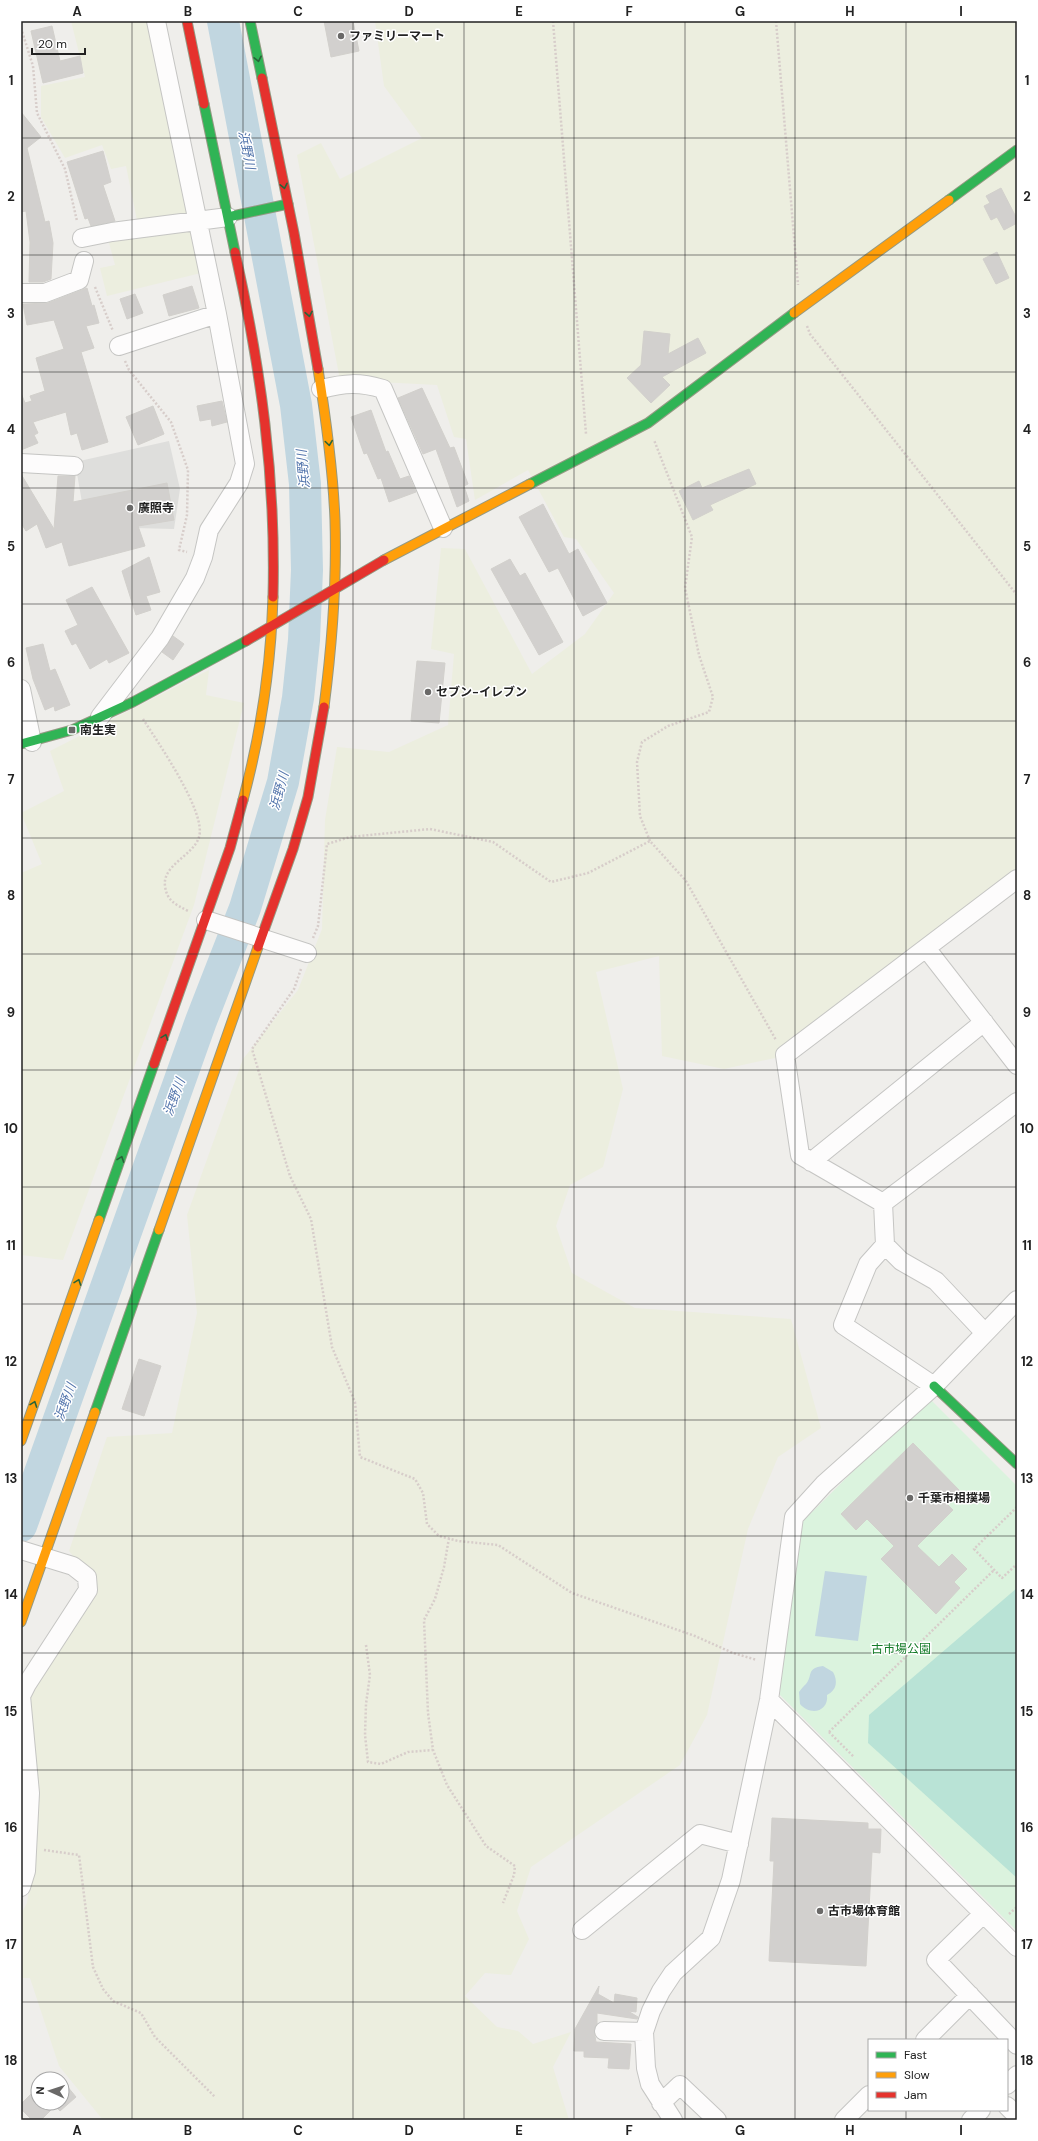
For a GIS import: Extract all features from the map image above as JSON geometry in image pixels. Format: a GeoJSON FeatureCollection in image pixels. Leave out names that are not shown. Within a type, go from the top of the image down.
{"type":"FeatureCollection","features":[{"type":"Feature","properties":{"kind":"street"},"geometry":{"type":"LineString","coordinates":[[98,720],[160,638],[195,578],[203,557],[209,530],[239,483],[245,464],[218,314],[156,21]]}},
{"type":"Feature","properties":{"kind":"street"},"geometry":{"type":"LineString","coordinates":[[21,1441],[206,920],[230,848],[250,774],[266,693],[270,628],[273,524],[270,459],[263,397],[250,322],[187,21]]}},
{"type":"Feature","properties":{"kind":"street"},"geometry":{"type":"LineString","coordinates":[[21,1622],[263,938],[293,849],[311,782],[330,657],[334,588],[335,520],[330,452],[309,311],[250,21]]}},
{"type":"Feature","properties":{"kind":"street"},"geometry":{"type":"LineString","coordinates":[[21,689],[27,743],[98,720],[270,628],[334,588],[443,528],[648,423],[800,309],[1017,150]]}},
{"type":"Feature","properties":{"kind":"street"},"geometry":{"type":"LineString","coordinates":[[82,238],[112,232],[199,222],[288,204]]}},
{"type":"Feature","properties":{"kind":"street"},"geometry":{"type":"LineString","coordinates":[[21,293],[45,293],[78,280],[84,262]]}},
{"type":"Feature","properties":{"kind":"street"},"geometry":{"type":"LineString","coordinates":[[119,346],[218,314]]}},
{"type":"Feature","properties":{"kind":"street"},"geometry":{"type":"LineString","coordinates":[[321,389],[342,384],[365,384],[383,389],[443,528]]}},
{"type":"Feature","properties":{"kind":"street"},"geometry":{"type":"LineString","coordinates":[[245,464],[270,459]]}},
{"type":"Feature","properties":{"kind":"street"},"geometry":{"type":"LineString","coordinates":[[21,463],[74,466]]}},
{"type":"Feature","properties":{"kind":"street"},"geometry":{"type":"LineString","coordinates":[[883,1203],[800,1155],[785,1056],[1017,879]]}},
{"type":"Feature","properties":{"kind":"street"},"geometry":{"type":"LineString","coordinates":[[206,920],[307,953]]}},
{"type":"Feature","properties":{"kind":"street"},"geometry":{"type":"LineString","coordinates":[[926,948],[1017,1065]]}},
{"type":"Feature","properties":{"kind":"street"},"geometry":{"type":"LineString","coordinates":[[811,1162],[984,1022]]}},
{"type":"Feature","properties":{"kind":"street"},"geometry":{"type":"LineString","coordinates":[[883,1203],[1017,1102]]}},
{"type":"Feature","properties":{"kind":"street"},"geometry":{"type":"LineString","coordinates":[[883,1203],[885,1245],[901,1261],[936,1281],[985,1333]]}},
{"type":"Feature","properties":{"kind":"street"},"geometry":{"type":"LineString","coordinates":[[885,1245],[868,1264],[843,1325],[934,1386],[1017,1464]]}},
{"type":"Feature","properties":{"kind":"street"},"geometry":{"type":"LineString","coordinates":[[673,2120],[650,2084],[646,2068],[644,2032],[654,2004],[673,1973],[711,1938],[731,1880],[769,1700],[794,1517],[824,1484],[934,1386],[1017,1300]]}},
{"type":"Feature","properties":{"kind":"street"},"geometry":{"type":"LineString","coordinates":[[21,1550],[73,1566],[87,1577],[88,1590],[27,1684],[21,1696],[30,1793],[26,1871],[21,1887]]}},
{"type":"Feature","properties":{"kind":"street"},"geometry":{"type":"LineString","coordinates":[[769,1700],[1017,1948]]}},
{"type":"Feature","properties":{"kind":"street"},"geometry":{"type":"LineString","coordinates":[[582,1930],[700,1834],[739,1844]]}},
{"type":"Feature","properties":{"kind":"street"},"geometry":{"type":"LineString","coordinates":[[984,1914],[936,1960],[1017,2045]]}},
{"type":"Feature","properties":{"kind":"street"},"geometry":{"type":"LineString","coordinates":[[926,2039],[970,1995]]}},
{"type":"Feature","properties":{"kind":"street"},"geometry":{"type":"LineString","coordinates":[[604,2030],[644,2032]]}},
{"type":"Feature","properties":{"kind":"street"},"geometry":{"type":"LineString","coordinates":[[1008,2084],[1017,2075]]}},
{"type":"Feature","properties":{"kind":"street"},"geometry":{"type":"LineString","coordinates":[[662,2103],[680,2085],[716,2120]]}},
{"type":"Feature","properties":{"kind":"street"},"geometry":{"type":"LineString","coordinates":[[844,2120],[868,2097]]}},
{"type":"Feature","properties":{"kind":"street"},"geometry":{"type":"LineString","coordinates":[[1008,2107],[1017,2116]]}},
{"type":"Feature","properties":{"kind":"street"},"geometry":{"type":"LineString","coordinates":[[971,2120],[980,2111]]}},
{"type":"Feature","properties":{"kind":"path"},"geometry":{"type":"LineString","coordinates":[[553,21],[587,454]]}},
{"type":"Feature","properties":{"kind":"path"},"geometry":{"type":"LineString","coordinates":[[776,21],[800,309],[810,334],[1017,596]]}},
{"type":"Feature","properties":{"kind":"path"},"geometry":{"type":"LineString","coordinates":[[21,28],[33,66],[37,113],[65,169],[82,238]]}},
{"type":"Feature","properties":{"kind":"path"},"geometry":{"type":"LineString","coordinates":[[84,262],[129,370],[171,422],[188,470],[186,515],[179,550],[203,557]]}},
{"type":"Feature","properties":{"kind":"path"},"geometry":{"type":"LineString","coordinates":[[648,423],[692,537],[684,588],[699,655],[713,697],[709,712],[668,726],[642,742],[637,762],[640,816],[650,841],[686,882],[785,1056]]}},
{"type":"Feature","properties":{"kind":"path"},"geometry":{"type":"LineString","coordinates":[[133,702],[186,789],[200,824],[199,837],[193,847],[168,872],[164,882],[166,894],[171,902],[206,920]]}},
{"type":"Feature","properties":{"kind":"path"},"geometry":{"type":"LineString","coordinates":[[650,841],[588,873],[550,882],[493,842],[430,829],[350,837],[327,844],[318,926],[294,989],[252,1050],[290,1176],[311,1219],[332,1347],[355,1402],[360,1456],[415,1479],[423,1493],[427,1524],[439,1536],[498,1545],[572,1593],[695,1636],[733,1653],[773,1664]]}},
{"type":"Feature","properties":{"kind":"path"},"geometry":{"type":"LineString","coordinates":[[1017,1507],[974,1549],[1002,1578],[1017,1564]]}},
{"type":"Feature","properties":{"kind":"path"},"geometry":{"type":"LineString","coordinates":[[449,1538],[444,1567],[435,1599],[424,1620],[428,1713],[433,1750],[447,1785],[486,1846],[515,1866],[514,1875],[503,1902]]}},
{"type":"Feature","properties":{"kind":"path"},"geometry":{"type":"LineString","coordinates":[[815,1746],[994,1570]]}},
{"type":"Feature","properties":{"kind":"path"},"geometry":{"type":"LineString","coordinates":[[366,1645],[370,1675],[366,1704],[365,1735],[368,1762],[381,1764],[408,1752],[433,1750]]}},
{"type":"Feature","properties":{"kind":"path"},"geometry":{"type":"LineString","coordinates":[[27,1848],[80,1855],[93,1967],[102,1989],[113,2001],[141,2014],[155,2037],[215,2097]]}},
{"type":"Feature","properties":{"kind":"shaded area"},"geometry":{"type":"Polygon","coordinates":[[[71,21],[149,21],[201,273],[107,296],[100,268],[115,265],[108,239],[140,235],[126,166],[111,169],[102,145],[65,158],[41,117],[41,86],[85,77],[71,21]]]}},
{"type":"Feature","properties":{"kind":"shaded area"},"geometry":{"type":"Polygon","coordinates":[[[375,21],[1017,21],[1017,26],[1014,28],[1017,34],[1017,869],[775,1058],[724,1069],[662,1056],[659,956],[596,972],[623,1089],[603,1167],[570,1185],[556,1226],[572,1273],[635,1308],[791,1319],[821,1428],[778,1457],[748,1529],[707,1715],[680,1765],[531,1867],[517,1911],[529,1939],[511,1975],[485,1973],[465,1996],[497,2027],[518,2031],[533,2044],[571,2032],[553,2067],[569,2120],[103,2120],[70,2080],[70,2071],[63,2071],[59,2066],[30,1978],[21,1978],[21,1914],[27,1903],[37,1842],[29,1694],[96,1585],[69,1551],[107,1437],[172,1433],[197,1313],[187,1215],[243,1059],[298,990],[322,929],[325,820],[337,747],[389,752],[448,725],[454,654],[431,649],[441,548],[465,549],[532,674],[585,634],[614,593],[576,539],[564,537],[528,470],[475,500],[466,439],[454,437],[437,385],[340,380],[297,155],[321,143],[340,179],[422,138],[384,86],[375,21]]]}},
{"type":"Feature","properties":{"kind":"shaded area","name":"廣照寺"},"geometry":{"type":"Polygon","coordinates":[[[169,441],[180,489],[174,529],[135,528],[88,537],[75,462],[169,441]]]}},
{"type":"Feature","properties":{"kind":"shaded area"},"geometry":{"type":"Polygon","coordinates":[[[209,670],[206,695],[244,703],[194,905],[63,1260],[21,1255],[21,873],[42,864],[21,813],[64,791],[50,751],[209,670]]]}},
{"type":"Feature","properties":{"kind":"green space","name":"古市場公園"},"geometry":{"type":"Polygon","coordinates":[[[928,1397],[1017,1486],[1017,1931],[778,1693],[802,1522],[928,1397]]]}},
{"type":"Feature","properties":{"kind":"green space"},"geometry":{"type":"Polygon","coordinates":[[[1017,1588],[1017,1878],[868,1743],[869,1715],[1017,1588]]]}},
{"type":"Feature","properties":{"kind":"water"},"geometry":{"type":"Polygon","coordinates":[[[825,1571],[867,1576],[858,1641],[815,1636],[825,1571]]]}},
{"type":"Feature","properties":{"kind":"water"},"geometry":{"type":"Polygon","coordinates":[[[823,1666],[833,1672],[836,1679],[836,1685],[833,1691],[827,1695],[827,1701],[822,1708],[813,1711],[809,1710],[800,1704],[799,1692],[808,1681],[812,1670],[823,1666]]]}},
{"type":"Feature","properties":{"kind":"building","name":"ファミリーマート"},"geometry":{"type":"Polygon","coordinates":[[[324,21],[353,21],[359,51],[331,57],[324,21]]]}},
{"type":"Feature","properties":{"kind":"building"},"geometry":{"type":"Polygon","coordinates":[[[52,26],[60,61],[80,56],[83,73],[43,83],[31,31],[52,26]]]}},
{"type":"Feature","properties":{"kind":"building"},"geometry":{"type":"Polygon","coordinates":[[[21,112],[41,137],[27,148],[45,222],[49,221],[53,243],[51,279],[43,282],[29,282],[30,242],[26,211],[21,212],[21,112]]]}},
{"type":"Feature","properties":{"kind":"building"},"geometry":{"type":"Polygon","coordinates":[[[103,151],[111,182],[103,185],[115,221],[91,226],[88,218],[85,219],[67,162],[103,151]]]}},
{"type":"Feature","properties":{"kind":"building"},"geometry":{"type":"Polygon","coordinates":[[[1001,188],[1017,219],[1017,223],[1004,230],[997,217],[991,220],[984,206],[990,203],[986,196],[1001,188]]]}},
{"type":"Feature","properties":{"kind":"building"},"geometry":{"type":"Polygon","coordinates":[[[997,252],[1009,278],[996,284],[983,259],[997,252]]]}},
{"type":"Feature","properties":{"kind":"building"},"geometry":{"type":"Polygon","coordinates":[[[192,286],[199,308],[169,316],[163,295],[192,286]]]}},
{"type":"Feature","properties":{"kind":"building"},"geometry":{"type":"Polygon","coordinates":[[[87,288],[99,323],[86,326],[94,348],[81,352],[108,442],[82,450],[77,433],[71,435],[66,412],[33,422],[38,433],[34,435],[38,443],[21,450],[21,393],[25,403],[32,401],[30,396],[45,391],[36,358],[64,349],[54,320],[27,325],[23,304],[48,303],[87,288]]]}},
{"type":"Feature","properties":{"kind":"building"},"geometry":{"type":"Polygon","coordinates":[[[135,294],[143,313],[127,319],[120,299],[135,294]]]}},
{"type":"Feature","properties":{"kind":"building"},"geometry":{"type":"Polygon","coordinates":[[[644,331],[670,334],[668,354],[698,338],[706,353],[662,377],[670,385],[651,403],[627,378],[641,365],[644,331]]]}},
{"type":"Feature","properties":{"kind":"building"},"geometry":{"type":"Polygon","coordinates":[[[422,388],[450,448],[454,447],[468,484],[464,486],[469,501],[457,507],[436,449],[423,454],[398,398],[422,388]]]}},
{"type":"Feature","properties":{"kind":"building"},"geometry":{"type":"Polygon","coordinates":[[[222,401],[227,422],[212,426],[211,419],[200,421],[197,406],[222,401]]]}},
{"type":"Feature","properties":{"kind":"building"},"geometry":{"type":"Polygon","coordinates":[[[153,406],[164,434],[138,445],[126,417],[153,406]]]}},
{"type":"Feature","properties":{"kind":"building"},"geometry":{"type":"Polygon","coordinates":[[[371,410],[386,452],[388,451],[400,479],[409,476],[416,492],[389,502],[381,478],[378,479],[367,453],[364,454],[351,417],[371,410]]]}},
{"type":"Feature","properties":{"kind":"building"},"geometry":{"type":"Polygon","coordinates":[[[749,469],[756,484],[710,505],[713,510],[693,520],[679,491],[699,481],[702,488],[749,469]]]}},
{"type":"Feature","properties":{"kind":"building"},"geometry":{"type":"Polygon","coordinates":[[[21,474],[54,529],[58,476],[75,476],[73,502],[167,483],[174,520],[138,526],[145,546],[69,566],[62,542],[46,548],[37,524],[26,531],[21,523],[21,474]]]}},
{"type":"Feature","properties":{"kind":"building"},"geometry":{"type":"Polygon","coordinates":[[[543,504],[569,554],[578,549],[607,603],[583,616],[558,568],[549,572],[519,517],[543,504]]]}},
{"type":"Feature","properties":{"kind":"building"},"geometry":{"type":"Polygon","coordinates":[[[149,557],[160,592],[146,596],[151,610],[136,615],[122,571],[149,557]]]}},
{"type":"Feature","properties":{"kind":"building"},"geometry":{"type":"Polygon","coordinates":[[[510,559],[520,576],[525,573],[563,642],[539,655],[491,569],[510,559]]]}},
{"type":"Feature","properties":{"kind":"building"},"geometry":{"type":"Polygon","coordinates":[[[92,587],[129,653],[109,663],[107,659],[90,669],[76,643],[72,645],[65,631],[78,625],[66,600],[92,587]]]}},
{"type":"Feature","properties":{"kind":"building"},"geometry":{"type":"Polygon","coordinates":[[[173,636],[184,644],[173,660],[162,652],[173,636]]]}},
{"type":"Feature","properties":{"kind":"building"},"geometry":{"type":"Polygon","coordinates":[[[43,644],[50,671],[55,669],[70,705],[55,711],[54,706],[45,710],[33,679],[26,648],[43,644]]]}},
{"type":"Feature","properties":{"kind":"building","name":"セブン-イレブン"},"geometry":{"type":"Polygon","coordinates":[[[417,661],[445,663],[439,723],[411,721],[417,661]]]}},
{"type":"Feature","properties":{"kind":"building"},"geometry":{"type":"Polygon","coordinates":[[[139,1359],[161,1366],[144,1416],[122,1409],[139,1359]]]}},
{"type":"Feature","properties":{"kind":"building","name":"千葉市相撲場"},"geometry":{"type":"Polygon","coordinates":[[[913,1443],[960,1491],[947,1504],[953,1510],[917,1546],[939,1567],[952,1554],[967,1569],[954,1582],[960,1588],[936,1614],[881,1559],[894,1546],[867,1519],[856,1530],[841,1514],[913,1443]]]}},
{"type":"Feature","properties":{"kind":"building","name":"古市場体育館"},"geometry":{"type":"Polygon","coordinates":[[[772,1818],[868,1823],[868,1829],[881,1829],[880,1853],[872,1852],[866,1966],[769,1961],[774,1861],[770,1861],[772,1818]]]}},
{"type":"Feature","properties":{"kind":"building"},"geometry":{"type":"Polygon","coordinates":[[[599,1986],[598,1994],[614,2003],[615,1994],[637,1998],[636,2012],[628,2011],[638,2017],[637,2019],[597,2013],[597,2024],[594,2030],[596,2042],[631,2044],[629,2069],[608,2068],[609,2058],[584,2057],[584,2051],[574,2051],[575,2029],[599,1986]]]}},
{"type":"Feature","properties":{"kind":"building"},"geometry":{"type":"Polygon","coordinates":[[[70,2090],[76,2097],[70,2102],[70,2090]]]}},
{"type":"Feature","properties":{"kind":"building"},"geometry":{"type":"Polygon","coordinates":[[[30,2095],[30,2111],[50,2111],[41,2120],[32,2120],[21,2109],[21,2104],[30,2095]]]}},
{"type":"Feature","properties":{"kind":"waterway","name":"浜野川"},"geometry":{"type":"LineString","coordinates":[[21,1526],[201,1021],[245,908],[283,782],[298,698],[304,640],[307,570],[305,484],[296,405],[223,21]]}},
{"type":"Feature","properties":{"kind":"traffic: fast"},"geometry":{"type":"LineString","coordinates":[[250,21],[262,78]]}},
{"type":"Feature","properties":{"kind":"traffic: fast"},"geometry":{"type":"LineString","coordinates":[[204,104],[235,252]]}},
{"type":"Feature","properties":{"kind":"traffic: fast"},"geometry":{"type":"LineString","coordinates":[[949,200],[1017,150]]}},
{"type":"Feature","properties":{"kind":"traffic: fast"},"geometry":{"type":"LineString","coordinates":[[228,217],[288,204]]}},
{"type":"Feature","properties":{"kind":"traffic: fast"},"geometry":{"type":"LineString","coordinates":[[530,484],[648,423],[794,313]]}},
{"type":"Feature","properties":{"kind":"traffic: fast"},"geometry":{"type":"LineString","coordinates":[[21,744],[72,730],[133,702],[246,641]]}},
{"type":"Feature","properties":{"kind":"traffic: fast"},"geometry":{"type":"LineString","coordinates":[[99,1220],[154,1064]]}},
{"type":"Feature","properties":{"kind":"traffic: fast"},"geometry":{"type":"LineString","coordinates":[[95,1412],[159,1230]]}},
{"type":"Feature","properties":{"kind":"traffic: fast"},"geometry":{"type":"LineString","coordinates":[[934,1386],[1017,1464]]}},
{"type":"Feature","properties":{"kind":"traffic: slow"},"geometry":{"type":"LineString","coordinates":[[794,313],[949,200]]}},
{"type":"Feature","properties":{"kind":"traffic: slow"},"geometry":{"type":"LineString","coordinates":[[318,369],[331,463],[335,520],[333,614],[324,707]]}},
{"type":"Feature","properties":{"kind":"traffic: slow"},"geometry":{"type":"LineString","coordinates":[[384,560],[530,484]]}},
{"type":"Feature","properties":{"kind":"traffic: slow"},"geometry":{"type":"LineString","coordinates":[[243,800],[255,750],[264,699],[270,648],[273,597]]}},
{"type":"Feature","properties":{"kind":"traffic: slow"},"geometry":{"type":"LineString","coordinates":[[159,1230],[258,947]]}},
{"type":"Feature","properties":{"kind":"traffic: slow"},"geometry":{"type":"LineString","coordinates":[[21,1441],[99,1220]]}},
{"type":"Feature","properties":{"kind":"traffic: slow"},"geometry":{"type":"LineString","coordinates":[[21,1622],[95,1412]]}},
{"type":"Feature","properties":{"kind":"traffic: jam"},"geometry":{"type":"LineString","coordinates":[[187,21],[204,104]]}},
{"type":"Feature","properties":{"kind":"traffic: jam"},"geometry":{"type":"LineString","coordinates":[[262,78],[294,233],[318,369]]}},
{"type":"Feature","properties":{"kind":"traffic: jam"},"geometry":{"type":"LineString","coordinates":[[235,252],[252,338],[265,423],[272,509],[273,597]]}},
{"type":"Feature","properties":{"kind":"traffic: jam"},"geometry":{"type":"LineString","coordinates":[[246,641],[384,560]]}},
{"type":"Feature","properties":{"kind":"traffic: jam"},"geometry":{"type":"LineString","coordinates":[[258,947],[293,849],[308,797],[324,707]]}},
{"type":"Feature","properties":{"kind":"traffic: jam"},"geometry":{"type":"LineString","coordinates":[[154,1064],[230,848],[243,800]]}},
{"type":"Feature","properties":{"kind":"place","name":"ファミリーマート"},"geometry":{"type":"Point","coordinates":[341,36]}},
{"type":"Feature","properties":{"kind":"place","name":"廣照寺"},"geometry":{"type":"Point","coordinates":[130,508]}},
{"type":"Feature","properties":{"kind":"place","name":"セブン-イレブン"},"geometry":{"type":"Point","coordinates":[428,692]}},
{"type":"Feature","properties":{"kind":"place","name":"南生実"},"geometry":{"type":"Point","coordinates":[72,730]}},
{"type":"Feature","properties":{"kind":"place","name":"千葉市相撲場"},"geometry":{"type":"Point","coordinates":[910,1498]}},
{"type":"Feature","properties":{"kind":"place","name":"古市場体育館"},"geometry":{"type":"Point","coordinates":[820,1911]}}]}
